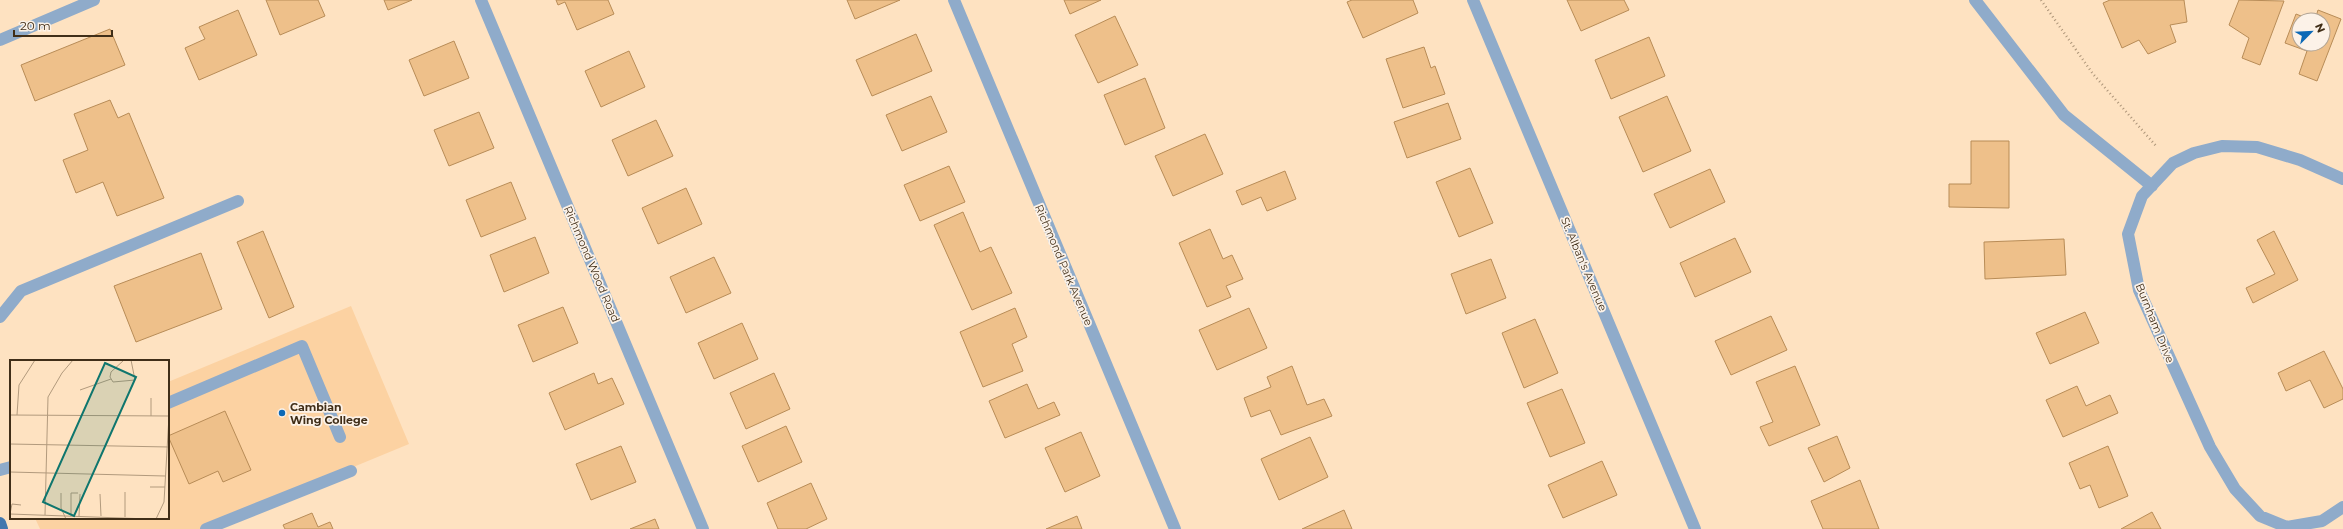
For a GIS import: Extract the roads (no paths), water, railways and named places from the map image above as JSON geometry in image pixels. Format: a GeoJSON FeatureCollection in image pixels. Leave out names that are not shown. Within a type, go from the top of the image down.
{"type":"FeatureCollection","features":[{"type":"Feature","properties":{"kind":"main road"},"geometry":{"type":"LineString","coordinates":[[0,523],[2,529]]}},
{"type":"Feature","properties":{"kind":"street"},"geometry":{"type":"LineString","coordinates":[[0,40],[94,0]]}},
{"type":"Feature","properties":{"kind":"street","name":"Richmond Wood Road"},"geometry":{"type":"LineString","coordinates":[[481,0],[704,529]]}},
{"type":"Feature","properties":{"kind":"street","name":"Richmond Park Avenue"},"geometry":{"type":"LineString","coordinates":[[954,0],[1175,529]]}},
{"type":"Feature","properties":{"kind":"street","name":"St. Alban's Avenue"},"geometry":{"type":"LineString","coordinates":[[1473,0],[1695,529]]}},
{"type":"Feature","properties":{"kind":"street"},"geometry":{"type":"LineString","coordinates":[[1975,0],[2064,115],[2152,186]]}},
{"type":"Feature","properties":{"kind":"street","name":"Burnham Drive"},"geometry":{"type":"LineString","coordinates":[[2343,179],[2300,160],[2257,147],[2222,146],[2194,153],[2173,163],[2142,196],[2128,234],[2139,290],[2210,448],[2235,489],[2260,516],[2287,527],[2322,521],[2343,507]]}},
{"type":"Feature","properties":{"kind":"street"},"geometry":{"type":"LineString","coordinates":[[0,317],[21,291],[238,201]]}},
{"type":"Feature","properties":{"kind":"street"},"geometry":{"type":"LineString","coordinates":[[169,403],[302,346],[340,437]]}},
{"type":"Feature","properties":{"kind":"street"},"geometry":{"type":"LineString","coordinates":[[0,470],[10,467]]}},
{"type":"Feature","properties":{"kind":"street"},"geometry":{"type":"LineString","coordinates":[[206,529],[351,471]]}},
{"type":"Feature","properties":{"kind":"place","name":"Cambian Wing College"},"geometry":{"type":"Point","coordinates":[282,413]}}]}
